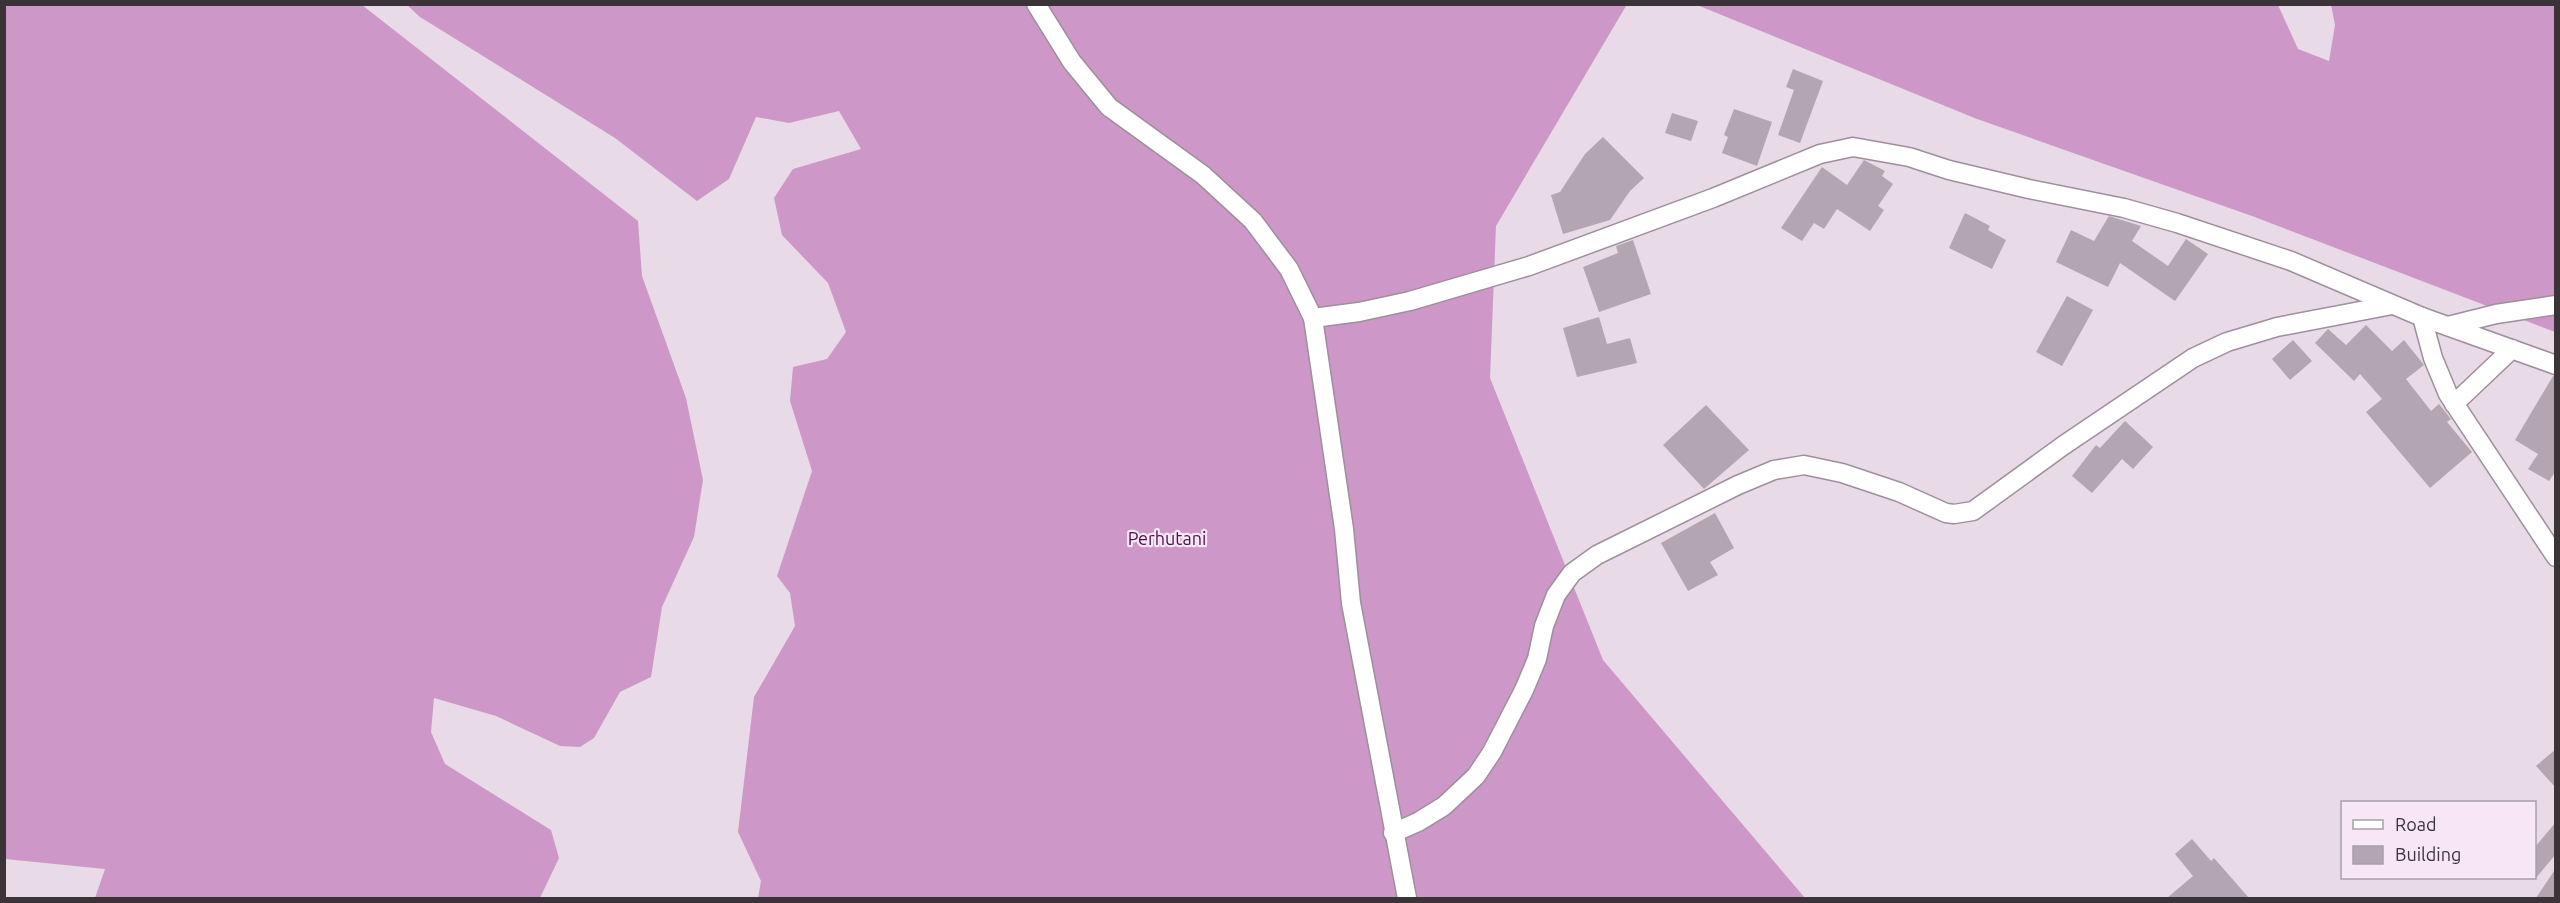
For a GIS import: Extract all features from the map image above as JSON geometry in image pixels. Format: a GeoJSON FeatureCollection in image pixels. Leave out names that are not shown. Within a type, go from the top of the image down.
{"type":"FeatureCollection","features":[{"type":"Feature","properties":{"kind":"street"},"geometry":{"type":"LineString","coordinates":[[1036,4],[1072,62],[1108,107],[1203,175],[1253,221],[1289,269],[1313,318],[1344,529],[1351,603],[1407,898]]}},
{"type":"Feature","properties":{"kind":"street"},"geometry":{"type":"LineString","coordinates":[[1313,318],[1359,312],[1410,301],[1529,266],[1676,212],[1820,154],[1853,147],[1909,157],[2018,186],[2124,208],[2177,223],[2291,261],[2422,317],[2556,365]]}},
{"type":"Feature","properties":{"kind":"street"},"geometry":{"type":"LineString","coordinates":[[2448,326],[2496,314],[2556,304]]}},
{"type":"Feature","properties":{"kind":"street"},"geometry":{"type":"LineString","coordinates":[[1393,833],[1418,822],[1444,806],[1476,776],[1492,752],[1524,690],[1537,659],[1544,626],[1556,595],[1572,573],[1597,555],[1738,485],[1774,470],[1804,465],[1842,473],[1899,492],[1946,513],[1973,511],[2064,445],[2193,358],[2227,342],[2277,327],[2392,305]]}},
{"type":"Feature","properties":{"kind":"street"},"geometry":{"type":"LineString","coordinates":[[2422,317],[2433,358],[2454,404],[2556,557]]}},
{"type":"Feature","properties":{"kind":"street"},"geometry":{"type":"LineString","coordinates":[[2454,404],[2512,349]]}},
{"type":"Feature","properties":{"kind":"green space"},"geometry":{"type":"Polygon","coordinates":[[[4,5],[362,5],[638,221],[642,276],[686,398],[703,480],[694,537],[662,607],[651,677],[620,692],[594,738],[580,747],[560,746],[496,716],[434,698],[431,732],[445,764],[551,830],[559,858],[540,898],[95,898],[105,869],[5,859],[4,5]]]}},
{"type":"Feature","properties":{"kind":"green space","name":"Perhutani"},"geometry":{"type":"Polygon","coordinates":[[[407,5],[1637,5],[1626,6],[1496,226],[1490,378],[1603,660],[1805,898],[758,898],[761,881],[738,832],[754,697],[795,626],[790,593],[777,576],[812,471],[790,401],[793,367],[827,359],[846,332],[828,283],[782,235],[774,198],[793,169],[861,149],[839,111],[789,123],[756,117],[729,179],[697,201],[615,138],[420,17],[407,5]]]}},
{"type":"Feature","properties":{"kind":"green space"},"geometry":{"type":"Polygon","coordinates":[[[1697,5],[2278,5],[2298,49],[2329,61],[2335,25],[2331,5],[2555,5],[2555,332],[2252,216],[1977,119],[1697,5]]]}},
{"type":"Feature","properties":{"kind":"building"},"geometry":{"type":"Polygon","coordinates":[[[1793,69],[1823,81],[1800,143],[1778,135],[1794,90],[1786,87],[1793,69]]]}},
{"type":"Feature","properties":{"kind":"building"},"geometry":{"type":"Polygon","coordinates":[[[1734,109],[1772,122],[1757,166],[1722,153],[1728,137],[1724,135],[1734,109]]]}},
{"type":"Feature","properties":{"kind":"building"},"geometry":{"type":"Polygon","coordinates":[[[1672,113],[1698,121],[1691,141],[1665,133],[1672,113]]]}},
{"type":"Feature","properties":{"kind":"building"},"geometry":{"type":"Polygon","coordinates":[[[1603,137],[1644,178],[1630,191],[1610,220],[1563,234],[1551,195],[1560,192],[1585,154],[1603,137]]]}},
{"type":"Feature","properties":{"kind":"building"},"geometry":{"type":"Polygon","coordinates":[[[1864,160],[1885,171],[1882,176],[1893,184],[1878,206],[1884,210],[1870,231],[1837,209],[1824,229],[1814,223],[1802,241],[1781,228],[1822,167],[1847,185],[1864,160]]]}},
{"type":"Feature","properties":{"kind":"building"},"geometry":{"type":"Polygon","coordinates":[[[1965,213],[1990,226],[1988,230],[2006,240],[1992,269],[1949,248],[1965,213]]]}},
{"type":"Feature","properties":{"kind":"building"},"geometry":{"type":"Polygon","coordinates":[[[2109,216],[2141,226],[2132,241],[2168,266],[2186,239],[2208,254],[2175,301],[2120,263],[2108,287],[2056,262],[2071,230],[2094,241],[2109,216]]]}},
{"type":"Feature","properties":{"kind":"building"},"geometry":{"type":"Polygon","coordinates":[[[1633,240],[1651,294],[1599,312],[1583,267],[1618,253],[1616,246],[1633,240]]]}},
{"type":"Feature","properties":{"kind":"building"},"geometry":{"type":"Polygon","coordinates":[[[2067,296],[2093,310],[2062,366],[2036,352],[2067,296]]]}},
{"type":"Feature","properties":{"kind":"building"},"geometry":{"type":"Polygon","coordinates":[[[1599,317],[1607,344],[1630,338],[1637,363],[1577,377],[1563,328],[1599,317]]]}},
{"type":"Feature","properties":{"kind":"building"},"geometry":{"type":"Polygon","coordinates":[[[2366,325],[2392,351],[2404,340],[2424,365],[2406,379],[2431,411],[2439,404],[2451,419],[2447,422],[2472,452],[2430,488],[2366,412],[2382,399],[2360,374],[2354,381],[2315,343],[2328,329],[2346,345],[2366,325]]]}},
{"type":"Feature","properties":{"kind":"building"},"geometry":{"type":"Polygon","coordinates":[[[2293,340],[2312,361],[2290,380],[2272,359],[2293,340]]]}},
{"type":"Feature","properties":{"kind":"building"},"geometry":{"type":"Polygon","coordinates":[[[2553,376],[2556,376],[2556,471],[2549,481],[2528,469],[2538,454],[2515,440],[2553,376]]]}},
{"type":"Feature","properties":{"kind":"building"},"geometry":{"type":"Polygon","coordinates":[[[1706,405],[1749,450],[1704,489],[1663,445],[1706,405]]]}},
{"type":"Feature","properties":{"kind":"building"},"geometry":{"type":"Polygon","coordinates":[[[2125,421],[2153,447],[2133,469],[2122,459],[2092,493],[2072,476],[2096,445],[2100,448],[2125,421]]]}},
{"type":"Feature","properties":{"kind":"building"},"geometry":{"type":"Polygon","coordinates":[[[1715,513],[1734,548],[1710,562],[1718,575],[1688,591],[1661,543],[1715,513]]]}},
{"type":"Feature","properties":{"kind":"building"},"geometry":{"type":"Polygon","coordinates":[[[2556,749],[2556,788],[2536,766],[2556,749]]]}},
{"type":"Feature","properties":{"kind":"building"},"geometry":{"type":"Polygon","coordinates":[[[2556,822],[2556,854],[2536,878],[2536,846],[2556,822]]]}},
{"type":"Feature","properties":{"kind":"building"},"geometry":{"type":"Polygon","coordinates":[[[2192,839],[2211,861],[2214,858],[2249,898],[2167,898],[2193,876],[2175,854],[2192,839]]]}},
{"type":"Feature","properties":{"kind":"building"},"geometry":{"type":"Polygon","coordinates":[[[2556,868],[2556,898],[2536,898],[2556,868]]]}}]}
